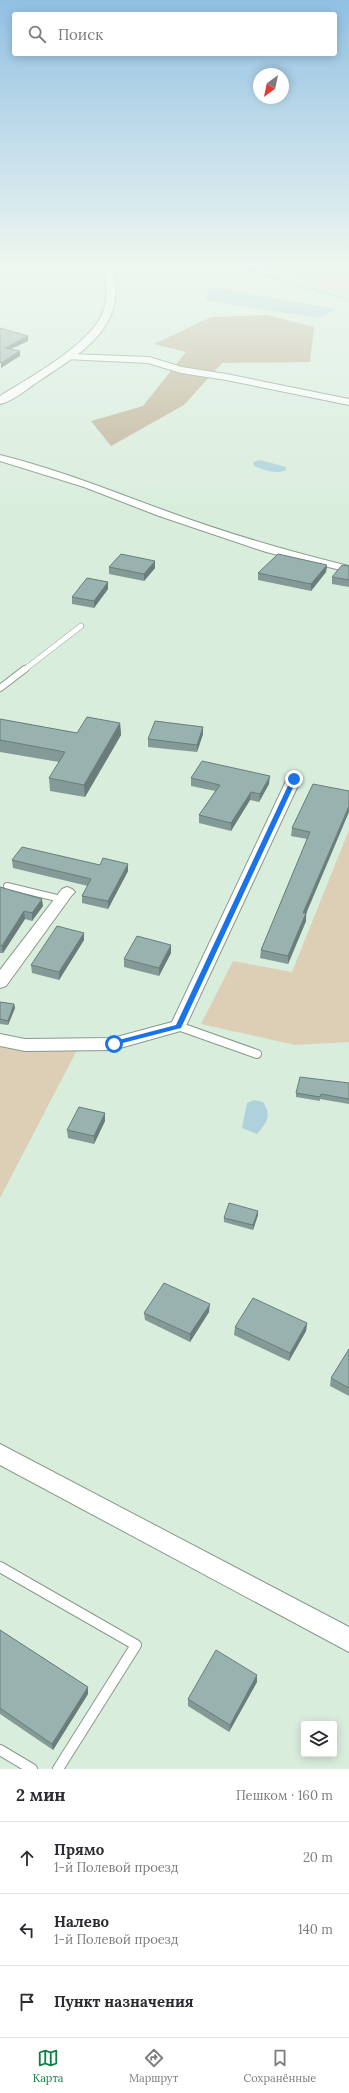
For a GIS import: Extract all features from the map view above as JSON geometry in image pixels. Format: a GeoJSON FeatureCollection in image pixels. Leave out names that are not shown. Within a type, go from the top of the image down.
{"type":"FeatureCollection","features":[{"type":"Feature","properties":{"kind":"street"},"geometry":{"type":"LineString","coordinates":[[0,401],[69,357],[83,347]]}},
{"type":"Feature","properties":{"kind":"street"},"geometry":{"type":"LineString","coordinates":[[69,357],[149,360],[181,370],[226,377],[349,402]]}},
{"type":"Feature","properties":{"kind":"street"},"geometry":{"type":"LineString","coordinates":[[0,458],[88,485],[163,514],[263,548],[349,569]]}},
{"type":"Feature","properties":{"kind":"street"},"geometry":{"type":"LineString","coordinates":[[0,1040],[25,1045],[114,1044],[178,1026],[294,779]]}},
{"type":"Feature","properties":{"kind":"street"},"geometry":{"type":"LineString","coordinates":[[0,982],[5,968],[64,895]]}},
{"type":"Feature","properties":{"kind":"street"},"geometry":{"type":"LineString","coordinates":[[0,1454],[349,1640]]}},
{"type":"Feature","properties":{"kind":"lane"},"geometry":{"type":"LineString","coordinates":[[0,688],[81,626]]}},
{"type":"Feature","properties":{"kind":"lane"},"geometry":{"type":"LineString","coordinates":[[7,886],[64,895]]}},
{"type":"Feature","properties":{"kind":"lane"},"geometry":{"type":"LineString","coordinates":[[178,1026],[257,1054]]}},
{"type":"Feature","properties":{"kind":"lane"},"geometry":{"type":"LineString","coordinates":[[0,1566],[136,1645],[58,1769]]}},
{"type":"Feature","properties":{"kind":"lane"},"geometry":{"type":"LineString","coordinates":[[0,1750],[32,1769]]}},
{"type":"Feature","properties":{"kind":"shaded area"},"geometry":{"type":"Polygon","coordinates":[[[164,347],[312,347],[310,362],[222,363],[184,405],[111,446],[91,421],[143,406],[186,352],[164,347]]]}},
{"type":"Feature","properties":{"kind":"shaded area"},"geometry":{"type":"Polygon","coordinates":[[[349,830],[349,1042],[295,1045],[201,1024],[233,961],[292,972],[349,830]]]}},
{"type":"Feature","properties":{"kind":"shaded area"},"geometry":{"type":"Polygon","coordinates":[[[0,1046],[24,1051],[77,1050],[0,1198],[0,1046]]]}},
{"type":"Feature","properties":{"kind":"water"},"geometry":{"type":"Polygon","coordinates":[[[260,460],[286,467],[286,470],[274,472],[254,466],[253,462],[260,460]]]}},
{"type":"Feature","properties":{"kind":"water"},"geometry":{"type":"Polygon","coordinates":[[[254,1100],[263,1102],[268,1115],[266,1122],[257,1134],[242,1128],[247,1103],[254,1100]]]}},
{"type":"Feature","properties":{"kind":"building"},"geometry":{"type":"Polygon","coordinates":[[[0,347],[8,347],[5,348],[20,351],[1,363],[0,347]]]}},
{"type":"Feature","properties":{"kind":"building"},"geometry":{"type":"Polygon","coordinates":[[[121,554],[155,561],[144,574],[109,567],[121,554]]]}},
{"type":"Feature","properties":{"kind":"building"},"geometry":{"type":"Polygon","coordinates":[[[278,554],[327,565],[311,584],[258,573],[278,554]]]}},
{"type":"Feature","properties":{"kind":"building"},"geometry":{"type":"Polygon","coordinates":[[[342,565],[349,566],[349,580],[332,577],[342,565]]]}},
{"type":"Feature","properties":{"kind":"building"},"geometry":{"type":"Polygon","coordinates":[[[87,578],[108,582],[94,601],[72,597],[87,578]]]}},
{"type":"Feature","properties":{"kind":"building"},"geometry":{"type":"Polygon","coordinates":[[[87,717],[120,723],[84,785],[49,778],[65,752],[0,740],[0,719],[77,733],[87,717]]]}},
{"type":"Feature","properties":{"kind":"building"},"geometry":{"type":"Polygon","coordinates":[[[155,721],[203,727],[197,745],[148,739],[155,721]]]}},
{"type":"Feature","properties":{"kind":"building"},"geometry":{"type":"Polygon","coordinates":[[[202,761],[270,776],[260,794],[251,792],[231,823],[199,815],[220,785],[191,778],[202,761]]]}},
{"type":"Feature","properties":{"kind":"building"},"geometry":{"type":"Polygon","coordinates":[[[313,784],[349,791],[349,806],[303,913],[306,913],[288,956],[261,950],[310,832],[292,828],[313,784]]]}},
{"type":"Feature","properties":{"kind":"building"},"geometry":{"type":"Polygon","coordinates":[[[22,847],[100,865],[103,858],[128,864],[108,901],[82,896],[91,879],[12,860],[22,847]]]}},
{"type":"Feature","properties":{"kind":"building"},"geometry":{"type":"Polygon","coordinates":[[[0,887],[42,899],[32,913],[24,911],[2,946],[0,945],[0,887]]]}},
{"type":"Feature","properties":{"kind":"building"},"geometry":{"type":"Polygon","coordinates":[[[57,926],[84,933],[59,972],[31,965],[57,926]]]}},
{"type":"Feature","properties":{"kind":"building"},"geometry":{"type":"Polygon","coordinates":[[[137,936],[171,945],[159,968],[124,959],[137,936]]]}},
{"type":"Feature","properties":{"kind":"building"},"geometry":{"type":"Polygon","coordinates":[[[0,1002],[14,1004],[8,1021],[0,1019],[0,1002]]]}},
{"type":"Feature","properties":{"kind":"building"},"geometry":{"type":"Polygon","coordinates":[[[300,1077],[349,1083],[349,1099],[321,1094],[320,1097],[296,1093],[300,1077]]]}},
{"type":"Feature","properties":{"kind":"building"},"geometry":{"type":"Polygon","coordinates":[[[79,1107],[105,1113],[94,1136],[67,1130],[79,1107]]]}},
{"type":"Feature","properties":{"kind":"building"},"geometry":{"type":"Polygon","coordinates":[[[229,1203],[258,1211],[253,1225],[224,1218],[229,1203]]]}},
{"type":"Feature","properties":{"kind":"building"},"geometry":{"type":"Polygon","coordinates":[[[164,1283],[210,1304],[190,1334],[144,1313],[164,1283]]]}},
{"type":"Feature","properties":{"kind":"building"},"geometry":{"type":"Polygon","coordinates":[[[253,1298],[307,1323],[290,1353],[235,1327],[253,1298]]]}},
{"type":"Feature","properties":{"kind":"building"},"geometry":{"type":"Polygon","coordinates":[[[349,1349],[349,1388],[331,1378],[349,1349]]]}},
{"type":"Feature","properties":{"kind":"building"},"geometry":{"type":"Polygon","coordinates":[[[0,1630],[88,1687],[52,1744],[0,1708],[0,1630]]]}},
{"type":"Feature","properties":{"kind":"building"},"geometry":{"type":"Polygon","coordinates":[[[216,1650],[257,1675],[230,1725],[188,1699],[216,1650]]]}},
{"type":"Feature","properties":{"kind":"route"},"geometry":{"type":"LineString","coordinates":[[114,1044],[178,1026],[294,779]]}}]}
